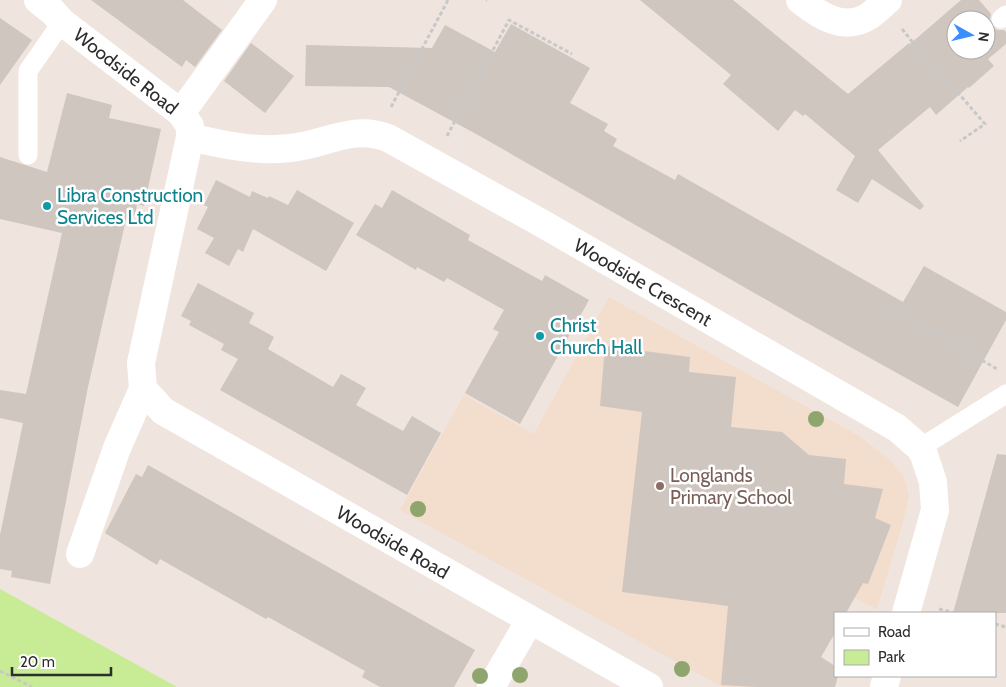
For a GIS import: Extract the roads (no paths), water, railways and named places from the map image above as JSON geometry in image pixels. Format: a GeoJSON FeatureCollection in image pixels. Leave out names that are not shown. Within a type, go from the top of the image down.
{"type":"FeatureCollection","features":[{"type":"Feature","properties":{"kind":"street","name":"Woodside Road"},"geometry":{"type":"LineString","coordinates":[[38,0],[186,125],[140,363],[144,389],[162,411],[649,687]]}},
{"type":"Feature","properties":{"kind":"street"},"geometry":{"type":"LineString","coordinates":[[186,125],[263,0]]}},
{"type":"Feature","properties":{"kind":"street"},"geometry":{"type":"LineString","coordinates":[[800,0],[827,19],[841,23],[855,22],[868,16],[885,2]]}},
{"type":"Feature","properties":{"kind":"street","name":"Woodside Crescent"},"geometry":{"type":"LineString","coordinates":[[186,125],[225,145],[258,149],[292,148],[351,133],[377,134],[432,162],[551,229],[897,428],[920,448],[933,482],[935,510],[906,612]]}},
{"type":"Feature","properties":{"kind":"street"},"geometry":{"type":"LineString","coordinates":[[80,554],[117,448],[144,389]]}},
{"type":"Feature","properties":{"kind":"street"},"geometry":{"type":"LineString","coordinates":[[491,687],[530,620]]}},
{"type":"Feature","properties":{"kind":"lane"},"geometry":{"type":"LineString","coordinates":[[28,155],[28,71],[62,22]]}},
{"type":"Feature","properties":{"kind":"lane"},"geometry":{"type":"LineString","coordinates":[[920,448],[1006,394]]}},
{"type":"Feature","properties":{"kind":"place","name":"Libra Construction Services Ltd"},"geometry":{"type":"Point","coordinates":[47,206]}},
{"type":"Feature","properties":{"kind":"place","name":"Christ Church Hall"},"geometry":{"type":"Point","coordinates":[540,336]}},
{"type":"Feature","properties":{"kind":"place","name":"Longlands Primary School"},"geometry":{"type":"Point","coordinates":[660,486]}}]}
